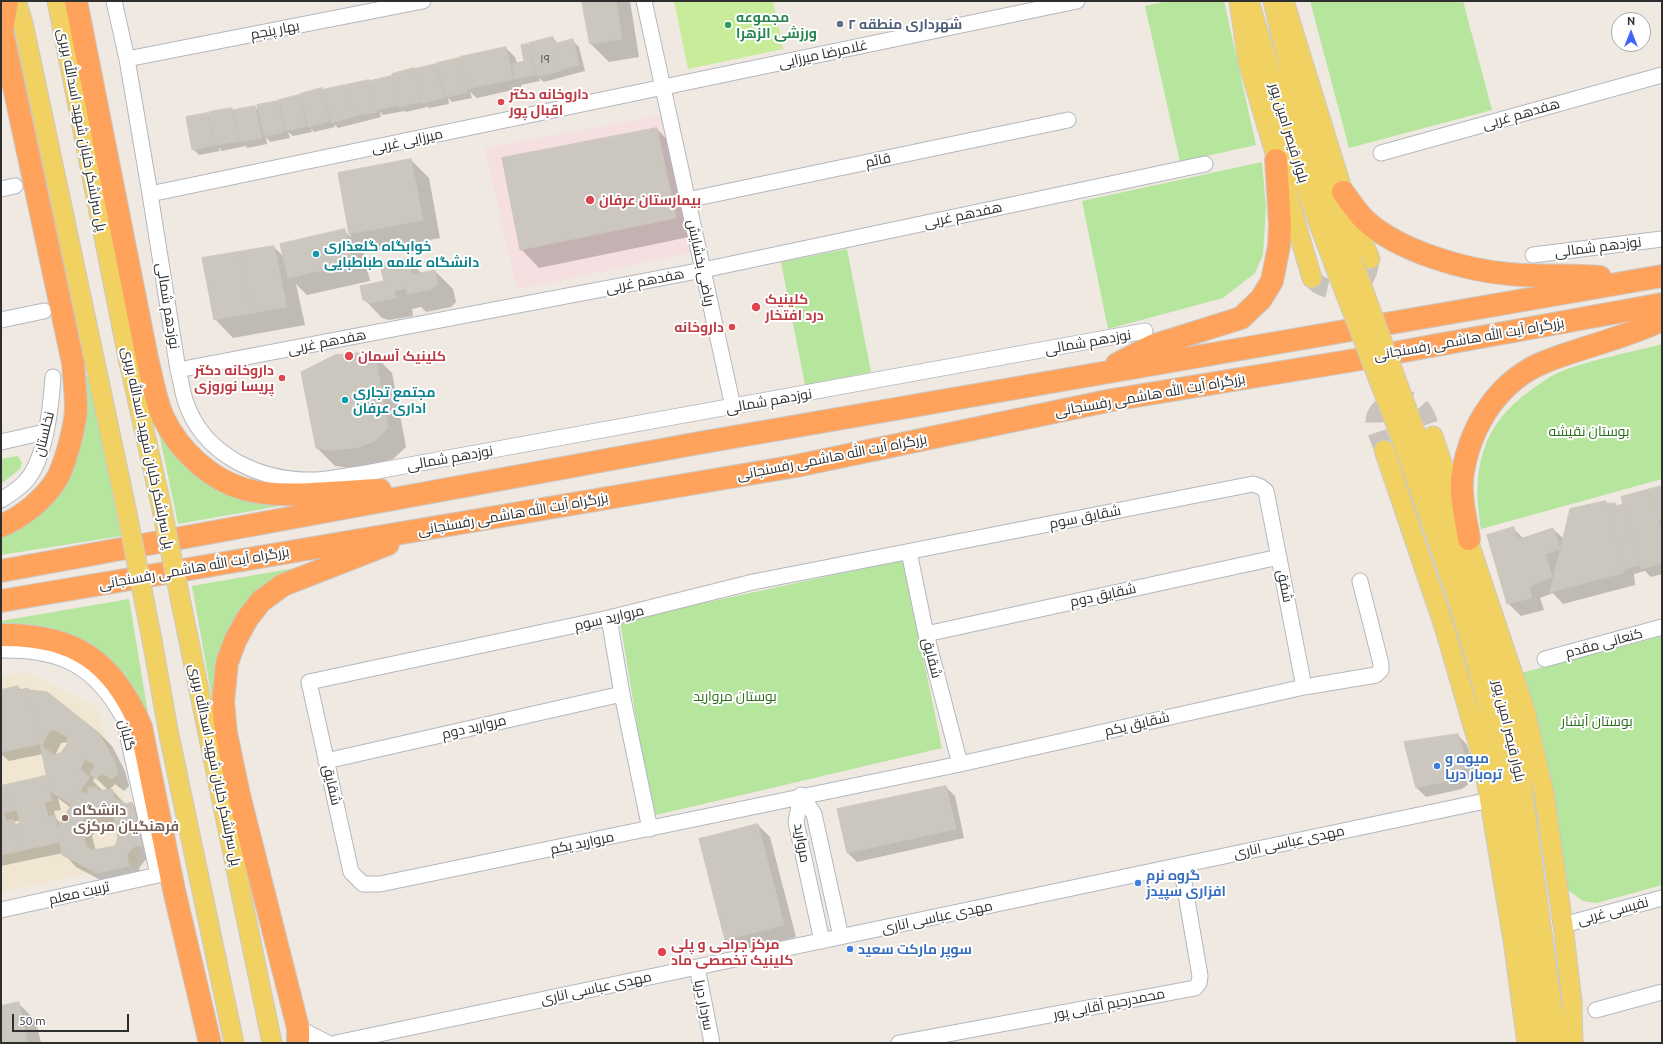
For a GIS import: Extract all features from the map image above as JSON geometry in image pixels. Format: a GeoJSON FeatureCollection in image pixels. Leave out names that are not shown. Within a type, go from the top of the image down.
{"type":"FeatureCollection","features":[{"type":"Feature","properties":{"kind":"highway"},"geometry":{"type":"LineString","coordinates":[[1,526],[14,520],[30,508],[56,481],[73,430],[76,409],[73,363],[2,31],[7,1]]}},
{"type":"Feature","properties":{"kind":"highway"},"geometry":{"type":"LineString","coordinates":[[76,1],[147,358],[162,415],[176,439],[207,471],[244,489],[269,493],[293,494],[460,487]]}},
{"type":"Feature","properties":{"kind":"highway"},"geometry":{"type":"LineString","coordinates":[[1095,375],[1152,346],[1241,318],[1261,299],[1272,281],[1279,246],[1280,225],[1276,160]]}},
{"type":"Feature","properties":{"kind":"highway"},"geometry":{"type":"LineString","coordinates":[[1343,192],[1365,220],[1378,231],[1403,246],[1462,266],[1508,274],[1592,276],[1639,280]]}},
{"type":"Feature","properties":{"kind":"highway","name":"بزرگراه آیت الله هاشمی رفسنجانی"},"geometry":{"type":"LineString","coordinates":[[1,571],[699,443],[1095,375],[1341,330],[1662,276]]}},
{"type":"Feature","properties":{"kind":"highway","name":"بزرگراه آیت الله هاشمی رفسنجانی"},"geometry":{"type":"LineString","coordinates":[[1,601],[796,466],[1112,400],[1355,360],[1662,304]]}},
{"type":"Feature","properties":{"kind":"highway"},"geometry":{"type":"LineString","coordinates":[[1469,539],[1462,492],[1463,472],[1473,434],[1491,403],[1522,373],[1546,361],[1637,332],[1662,320]]}},
{"type":"Feature","properties":{"kind":"highway"},"geometry":{"type":"LineString","coordinates":[[298,1036],[240,802],[226,732],[223,702],[228,662],[235,641],[247,620],[262,601],[283,585],[432,528]]}},
{"type":"Feature","properties":{"kind":"highway"},"geometry":{"type":"LineString","coordinates":[[1,635],[27,634],[51,638],[77,648],[96,661],[105,670],[130,702],[141,727],[174,890],[210,1043]]}},
{"type":"Feature","properties":{"kind":"main road"},"geometry":{"type":"LineString","coordinates":[[16,1],[23,23],[126,513],[152,640],[170,743],[234,1043]]}},
{"type":"Feature","properties":{"kind":"main road"},"geometry":{"type":"LineString","coordinates":[[1239,1],[1248,62],[1312,278]]}},
{"type":"Feature","properties":{"kind":"main road","name":"بلوار قیصر امین پور"},"geometry":{"type":"LineString","coordinates":[[1249,1],[1302,182],[1334,264],[1416,434],[1475,602],[1500,685],[1519,764],[1557,1043]]}},
{"type":"Feature","properties":{"kind":"main road","name":"بلوار قیصر امین پور"},"geometry":{"type":"LineString","coordinates":[[1273,1],[1297,100],[1318,168],[1361,259]]}},
{"type":"Feature","properties":{"kind":"main road"},"geometry":{"type":"LineString","coordinates":[[1284,1],[1343,192],[1361,259],[1416,434],[1469,539],[1525,710],[1544,793],[1563,925],[1572,1002],[1573,1043]]}},
{"type":"Feature","properties":{"kind":"main road","name":"پل سرلشکر خلبان شهید اسدالله بربری"},"geometry":{"type":"LineString","coordinates":[[58,9],[128,358],[161,505],[272,1043]]}},
{"type":"Feature","properties":{"kind":"main road","name":"بلوار قیصر امین پور"},"geometry":{"type":"LineString","coordinates":[[1416,434],[1494,734],[1505,795],[1540,1043]]}},
{"type":"Feature","properties":{"kind":"main road"},"geometry":{"type":"LineString","coordinates":[[1384,450],[1444,626],[1475,727],[1490,800],[1513,940],[1527,1043]]}},
{"type":"Feature","properties":{"kind":"street","name":"نوزدهم شمالی"},"geometry":{"type":"LineString","coordinates":[[114,1],[126,59],[150,194],[178,370],[185,400],[199,428],[212,444],[228,457],[259,473],[288,478],[317,480],[366,473],[1144,331]]}},
{"type":"Feature","properties":{"kind":"street","name":"بهار پنجم"},"geometry":{"type":"LineString","coordinates":[[126,59],[423,1]]}},
{"type":"Feature","properties":{"kind":"street","name":"ریاضی بخشایش"},"geometry":{"type":"LineString","coordinates":[[644,1],[733,407]]}},
{"type":"Feature","properties":{"kind":"street","name":"غلامرضا میرزایی"},"geometry":{"type":"LineString","coordinates":[[663,87],[1077,1]]}},
{"type":"Feature","properties":{"kind":"street","name":"هفدهم غربی"},"geometry":{"type":"LineString","coordinates":[[1381,154],[1662,75]]}},
{"type":"Feature","properties":{"kind":"street","name":"میرزایی غربی"},"geometry":{"type":"LineString","coordinates":[[150,194],[663,87]]}},
{"type":"Feature","properties":{"kind":"street","name":"قائم"},"geometry":{"type":"LineString","coordinates":[[688,200],[1068,120]]}},
{"type":"Feature","properties":{"kind":"street","name":"هفدهم غربی"},"geometry":{"type":"LineString","coordinates":[[178,370],[703,270],[1204,164]]}},
{"type":"Feature","properties":{"kind":"street","name":"نوزدهم شمالی"},"geometry":{"type":"LineString","coordinates":[[1533,255],[1662,239]]}},
{"type":"Feature","properties":{"kind":"street"},"geometry":{"type":"LineString","coordinates":[[1,320],[44,311]]}},
{"type":"Feature","properties":{"kind":"street","name":"نخلستان"},"geometry":{"type":"LineString","coordinates":[[1,500],[26,482],[37,463],[51,406],[53,377]]}},
{"type":"Feature","properties":{"kind":"street"},"geometry":{"type":"LineString","coordinates":[[1,442],[45,432]]}},
{"type":"Feature","properties":{"kind":"street","name":"شقایق سوم"},"geometry":{"type":"LineString","coordinates":[[909,552],[1253,484],[1261,486]]}},
{"type":"Feature","properties":{"kind":"street","name":"شفق"},"geometry":{"type":"LineString","coordinates":[[1261,486],[1266,491],[1304,687]]}},
{"type":"Feature","properties":{"kind":"street","name":"مروارید سوم"},"geometry":{"type":"LineString","coordinates":[[309,682],[609,618],[753,582],[909,552]]}},
{"type":"Feature","properties":{"kind":"street","name":"شقایق"},"geometry":{"type":"LineString","coordinates":[[909,552],[926,634],[960,764]]}},
{"type":"Feature","properties":{"kind":"street","name":"شقایق دوم"},"geometry":{"type":"LineString","coordinates":[[926,634],[1279,557]]}},
{"type":"Feature","properties":{"kind":"street","name":"شقایق یکم"},"geometry":{"type":"LineString","coordinates":[[801,796],[960,764],[1304,687],[1376,675],[1381,670],[1381,664],[1360,581]]}},
{"type":"Feature","properties":{"kind":"street"},"geometry":{"type":"LineString","coordinates":[[609,618],[622,694],[650,829]]}},
{"type":"Feature","properties":{"kind":"street","name":"کنعانی مقدم"},"geometry":{"type":"LineString","coordinates":[[1545,659],[1662,627]]}},
{"type":"Feature","properties":{"kind":"street","name":"گلبان"},"geometry":{"type":"LineString","coordinates":[[1,650],[28,649],[45,652],[76,664],[114,700],[124,719],[158,875]]}},
{"type":"Feature","properties":{"kind":"street","name":"شقایق"},"geometry":{"type":"LineString","coordinates":[[309,682],[352,872],[363,884]]}},
{"type":"Feature","properties":{"kind":"street","name":"مروارید دوم"},"geometry":{"type":"LineString","coordinates":[[326,761],[622,694]]}},
{"type":"Feature","properties":{"kind":"street","name":"مروارید یکم"},"geometry":{"type":"LineString","coordinates":[[363,884],[380,884],[650,829],[801,796]]}},
{"type":"Feature","properties":{"kind":"street","name":"مروارید"},"geometry":{"type":"LineString","coordinates":[[801,796],[814,814],[841,937]]}},
{"type":"Feature","properties":{"kind":"street","name":"مروارید"},"geometry":{"type":"LineString","coordinates":[[801,796],[796,822],[822,941]]}},
{"type":"Feature","properties":{"kind":"street","name":"مهدی عباسی اناری"},"geometry":{"type":"LineString","coordinates":[[336,1043],[1490,800]]}},
{"type":"Feature","properties":{"kind":"street","name":"محمدرحیم آقایی پور"},"geometry":{"type":"LineString","coordinates":[[899,1043],[1195,988],[1199,983],[1200,976],[1181,865]]}},
{"type":"Feature","properties":{"kind":"street","name":"تربیت معلم"},"geometry":{"type":"LineString","coordinates":[[1,910],[158,875]]}},
{"type":"Feature","properties":{"kind":"street","name":"نفیسی غربی"},"geometry":{"type":"LineString","coordinates":[[1563,925],[1662,898]]}},
{"type":"Feature","properties":{"kind":"street","name":"سردار دریا"},"geometry":{"type":"LineString","coordinates":[[697,967],[712,1043]]}},
{"type":"Feature","properties":{"kind":"street"},"geometry":{"type":"LineString","coordinates":[[1596,1010],[1662,992]]}},
{"type":"Feature","properties":{"kind":"street"},"geometry":{"type":"LineString","coordinates":[[298,1036],[328,1043]]}},
{"type":"Feature","properties":{"kind":"shaded area","name":"بیمارستان عرفان"},"geometry":{"type":"Polygon","coordinates":[[[665,115],[694,252],[517,290],[485,148],[665,115]]]}},
{"type":"Feature","properties":{"kind":"shaded area","name":"دانشگاه فرهنگیان مرکزی"},"geometry":{"type":"Polygon","coordinates":[[[25,672],[97,708],[113,758],[141,862],[1,892],[1,676],[25,672]]]}},
{"type":"Feature","properties":{"kind":"green space","name":"مجموعه ورزشی الزهرا"},"geometry":{"type":"Polygon","coordinates":[[[674,1],[773,1],[783,49],[688,69],[674,1]]]}},
{"type":"Feature","properties":{"kind":"green space"},"geometry":{"type":"Polygon","coordinates":[[[1167,1],[1224,1],[1256,145],[1180,162],[1145,6],[1167,1]]]}},
{"type":"Feature","properties":{"kind":"green space"},"geometry":{"type":"Polygon","coordinates":[[[1310,1],[1463,1],[1492,110],[1349,148],[1310,1]]]}},
{"type":"Feature","properties":{"kind":"green space"},"geometry":{"type":"Polygon","coordinates":[[[1262,162],[1266,207],[1263,255],[1255,273],[1223,298],[1108,329],[1082,201],[1262,162]]]}},
{"type":"Feature","properties":{"kind":"green space"},"geometry":{"type":"Polygon","coordinates":[[[847,249],[871,372],[805,385],[781,262],[847,249]]]}},
{"type":"Feature","properties":{"kind":"green space","name":"بوستان نقیشه"},"geometry":{"type":"Polygon","coordinates":[[[1662,344],[1662,479],[1481,529],[1478,508],[1479,469],[1491,434],[1501,418],[1514,404],[1542,382],[1562,371],[1662,344]]]}},
{"type":"Feature","properties":{"kind":"green space"},"geometry":{"type":"Polygon","coordinates":[[[88,376],[121,536],[1,555],[1,537],[35,517],[82,378],[88,376]]]}},
{"type":"Feature","properties":{"kind":"green space"},"geometry":{"type":"Polygon","coordinates":[[[155,414],[198,472],[330,497],[178,524],[155,414]]]}},
{"type":"Feature","properties":{"kind":"green space"},"geometry":{"type":"Polygon","coordinates":[[[18,456],[22,463],[20,469],[1,484],[1,459],[18,456]]]}},
{"type":"Feature","properties":{"kind":"green space"},"geometry":{"type":"Polygon","coordinates":[[[341,560],[255,600],[219,738],[192,586],[341,560]]]}},
{"type":"Feature","properties":{"kind":"green space","name":"بوستان مروارید"},"geometry":{"type":"Polygon","coordinates":[[[903,560],[942,748],[652,816],[620,621],[903,560]]]}},
{"type":"Feature","properties":{"kind":"green space"},"geometry":{"type":"Polygon","coordinates":[[[129,599],[151,731],[132,696],[1,629],[1,621],[129,599]]]}},
{"type":"Feature","properties":{"kind":"green space","name":"بوستان آبشار"},"geometry":{"type":"Polygon","coordinates":[[[1662,636],[1662,885],[1597,903],[1583,901],[1565,888],[1521,673],[1662,636]]]}},
{"type":"Feature","properties":{"kind":"building"},"geometry":{"type":"Polygon","coordinates":[[[582,1],[616,1],[622,39],[590,44],[582,1]]]}},
{"type":"Feature","properties":{"kind":"building"},"geometry":{"type":"Polygon","coordinates":[[[553,37],[561,71],[537,76],[529,43],[553,37]]]}},
{"type":"Feature","properties":{"kind":"building"},"geometry":{"type":"Polygon","coordinates":[[[573,39],[579,65],[561,69],[555,44],[573,39]]]}},
{"type":"Feature","properties":{"kind":"building"},"geometry":{"type":"Polygon","coordinates":[[[528,44],[535,75],[515,79],[512,64],[524,61],[521,45],[528,44]]]}},
{"type":"Feature","properties":{"kind":"building"},"geometry":{"type":"Polygon","coordinates":[[[506,47],[513,79],[467,89],[460,57],[506,47]]]}},
{"type":"Feature","properties":{"kind":"building"},"geometry":{"type":"Polygon","coordinates":[[[459,58],[467,92],[445,97],[437,63],[459,58]]]}},
{"type":"Feature","properties":{"kind":"building"},"geometry":{"type":"Polygon","coordinates":[[[436,64],[444,98],[422,103],[415,69],[436,64]]]}},
{"type":"Feature","properties":{"kind":"building"},"geometry":{"type":"Polygon","coordinates":[[[414,68],[421,102],[399,107],[392,74],[414,68]]]}},
{"type":"Feature","properties":{"kind":"building"},"geometry":{"type":"Polygon","coordinates":[[[392,76],[398,105],[376,110],[370,81],[392,76]]]}},
{"type":"Feature","properties":{"kind":"building"},"geometry":{"type":"Polygon","coordinates":[[[369,80],[376,112],[353,116],[346,85],[369,80]]]}},
{"type":"Feature","properties":{"kind":"building"},"geometry":{"type":"Polygon","coordinates":[[[345,85],[353,117],[331,123],[323,90],[345,85]]]}},
{"type":"Feature","properties":{"kind":"building"},"geometry":{"type":"Polygon","coordinates":[[[322,88],[329,121],[308,127],[300,94],[322,88]]]}},
{"type":"Feature","properties":{"kind":"building"},"geometry":{"type":"Polygon","coordinates":[[[299,95],[306,126],[286,131],[279,100],[299,95]]]}},
{"type":"Feature","properties":{"kind":"building"},"geometry":{"type":"Polygon","coordinates":[[[278,101],[284,132],[264,136],[257,105],[278,101]]]}},
{"type":"Feature","properties":{"kind":"building"},"geometry":{"type":"Polygon","coordinates":[[[255,106],[262,138],[240,142],[234,110],[255,106]]]}},
{"type":"Feature","properties":{"kind":"building"},"geometry":{"type":"Polygon","coordinates":[[[232,108],[239,141],[215,145],[209,112],[232,108]]]}},
{"type":"Feature","properties":{"kind":"building"},"geometry":{"type":"Polygon","coordinates":[[[208,113],[214,145],[192,150],[186,117],[208,113]]]}},
{"type":"Feature","properties":{"kind":"building"},"geometry":{"type":"Polygon","coordinates":[[[657,128],[676,218],[520,250],[502,158],[657,128]]]}},
{"type":"Feature","properties":{"kind":"building"},"geometry":{"type":"Polygon","coordinates":[[[411,159],[423,220],[349,234],[338,173],[411,159]]]}},
{"type":"Feature","properties":{"kind":"building","name":"خوابگاه گلعذاری دانشگاه علامه طباطبایی"},"geometry":{"type":"Polygon","coordinates":[[[345,229],[353,263],[288,278],[280,244],[345,229]]]}},
{"type":"Feature","properties":{"kind":"building"},"geometry":{"type":"Polygon","coordinates":[[[274,246],[287,307],[252,313],[238,252],[274,246]]]}},
{"type":"Feature","properties":{"kind":"building"},"geometry":{"type":"Polygon","coordinates":[[[238,252],[252,313],[214,320],[202,258],[238,252]]]}},
{"type":"Feature","properties":{"kind":"building"},"geometry":{"type":"Polygon","coordinates":[[[408,258],[412,275],[435,270],[438,284],[432,289],[407,294],[406,288],[394,291],[396,298],[370,303],[363,300],[360,286],[384,281],[380,264],[408,258]]]}},
{"type":"Feature","properties":{"kind":"building","name":"مجتمع تجاری اداری عرفان"},"geometry":{"type":"Polygon","coordinates":[[[359,353],[375,354],[388,428],[375,441],[355,448],[332,450],[316,448],[301,372],[335,355],[359,353]]]}},
{"type":"Feature","properties":{"kind":"building"},"geometry":{"type":"Polygon","coordinates":[[[1662,486],[1662,520],[1659,520],[1650,489],[1662,486]]]}},
{"type":"Feature","properties":{"kind":"building"},"geometry":{"type":"Polygon","coordinates":[[[1650,489],[1662,533],[1662,563],[1641,569],[1621,497],[1650,489]]]}},
{"type":"Feature","properties":{"kind":"building"},"geometry":{"type":"Polygon","coordinates":[[[1606,501],[1624,569],[1623,573],[1550,592],[1570,509],[1606,501]]]}},
{"type":"Feature","properties":{"kind":"building"},"geometry":{"type":"Polygon","coordinates":[[[1615,503],[1617,506],[1623,504],[1641,565],[1624,569],[1607,504],[1615,503]]]}},
{"type":"Feature","properties":{"kind":"building"},"geometry":{"type":"Polygon","coordinates":[[[1514,527],[1517,540],[1553,528],[1560,549],[1545,554],[1552,577],[1529,586],[1532,598],[1507,604],[1487,535],[1514,527]]]}},
{"type":"Feature","properties":{"kind":"building"},"geometry":{"type":"Polygon","coordinates":[[[18,686],[19,690],[28,688],[40,744],[1,752],[1,690],[18,686]]]}},
{"type":"Feature","properties":{"kind":"building"},"geometry":{"type":"Polygon","coordinates":[[[29,690],[47,692],[99,733],[113,758],[118,774],[111,779],[102,773],[96,779],[90,774],[95,765],[85,759],[80,769],[90,777],[71,804],[50,791],[29,690]],[[55,730],[49,731],[42,746],[54,755],[61,753],[68,743],[67,737],[55,730]]]}},
{"type":"Feature","properties":{"kind":"building","name":"میوه و تره‌بار دریا"},"geometry":{"type":"Polygon","coordinates":[[[1458,734],[1466,759],[1461,774],[1453,780],[1416,788],[1404,742],[1458,734]]]}},
{"type":"Feature","properties":{"kind":"building"},"geometry":{"type":"Polygon","coordinates":[[[46,776],[52,801],[45,802],[48,817],[55,815],[60,842],[20,851],[14,825],[20,823],[17,810],[11,811],[5,785],[46,776]]]}},
{"type":"Feature","properties":{"kind":"building"},"geometry":{"type":"Polygon","coordinates":[[[1,785],[5,785],[11,811],[4,813],[6,821],[13,819],[20,851],[1,855],[1,785]]]}},
{"type":"Feature","properties":{"kind":"building"},"geometry":{"type":"Polygon","coordinates":[[[946,786],[956,829],[847,853],[837,809],[946,786]]]}},
{"type":"Feature","properties":{"kind":"building"},"geometry":{"type":"Polygon","coordinates":[[[97,787],[98,791],[112,789],[114,798],[127,804],[132,802],[143,846],[135,846],[127,855],[129,866],[97,873],[62,855],[57,828],[80,791],[86,794],[88,792],[88,788],[97,787]],[[109,814],[84,818],[81,824],[86,847],[93,850],[115,846],[118,838],[114,818],[109,814]]]}},
{"type":"Feature","properties":{"kind":"building"},"geometry":{"type":"Polygon","coordinates":[[[758,824],[784,925],[725,940],[699,839],[758,824]]]}},
{"type":"Feature","properties":{"kind":"building"},"geometry":{"type":"Polygon","coordinates":[[[19,1002],[27,1043],[1,1043],[1,1006],[19,1002]]]}},
{"type":"Feature","properties":{"kind":"tunnel"},"geometry":{"type":"LineString","coordinates":[[1312,278],[1323,287],[1338,290],[1346,289],[1354,286],[1365,277],[1368,271],[1370,259]]}},
{"type":"Feature","properties":{"kind":"tunnel"},"geometry":{"type":"LineString","coordinates":[[1384,450],[1377,433],[1375,423],[1376,416],[1379,411],[1391,403],[1406,400],[1418,405],[1426,416],[1433,436]]}},
{"type":"Feature","properties":{"kind":"place","name":"شهرداری منطقه ۲"},"geometry":{"type":"Point","coordinates":[840,24]}},
{"type":"Feature","properties":{"kind":"place","name":"مجموعه ورزشی الزهرا"},"geometry":{"type":"Point","coordinates":[728,25]}},
{"type":"Feature","properties":{"kind":"place","name":"داروخانه دکتر اقبال پور"},"geometry":{"type":"Point","coordinates":[501,102]}},
{"type":"Feature","properties":{"kind":"place","name":"بیمارستان عرفان"},"geometry":{"type":"Point","coordinates":[590,200]}},
{"type":"Feature","properties":{"kind":"place","name":"خوابگاه گلعذاری دانشگاه علامه طباطبایی"},"geometry":{"type":"Point","coordinates":[316,254]}},
{"type":"Feature","properties":{"kind":"place","name":"کلینیک درد افتخار"},"geometry":{"type":"Point","coordinates":[756,307]}},
{"type":"Feature","properties":{"kind":"place","name":"داروخانه"},"geometry":{"type":"Point","coordinates":[732,327]}},
{"type":"Feature","properties":{"kind":"place","name":"کلینیک آسمان"},"geometry":{"type":"Point","coordinates":[349,356]}},
{"type":"Feature","properties":{"kind":"place","name":"داروخانه دکتر پریسا نوروزی"},"geometry":{"type":"Point","coordinates":[282,378]}},
{"type":"Feature","properties":{"kind":"place","name":"مجتمع تجاری اداری عرفان"},"geometry":{"type":"Point","coordinates":[345,400]}},
{"type":"Feature","properties":{"kind":"place","name":"میوه و تره‌بار دریا"},"geometry":{"type":"Point","coordinates":[1437,766]}},
{"type":"Feature","properties":{"kind":"place","name":"دانشگاه فرهنگیان مرکزی"},"geometry":{"type":"Point","coordinates":[65,818]}},
{"type":"Feature","properties":{"kind":"place","name":"گروه نرم افزاری سپیدز"},"geometry":{"type":"Point","coordinates":[1138,883]}},
{"type":"Feature","properties":{"kind":"place","name":"سوپر مارکت سعید"},"geometry":{"type":"Point","coordinates":[850,949]}},
{"type":"Feature","properties":{"kind":"place","name":"مرکز جراحی و پلی کلینیک تخصصی ماد"},"geometry":{"type":"Point","coordinates":[662,952]}}]}
